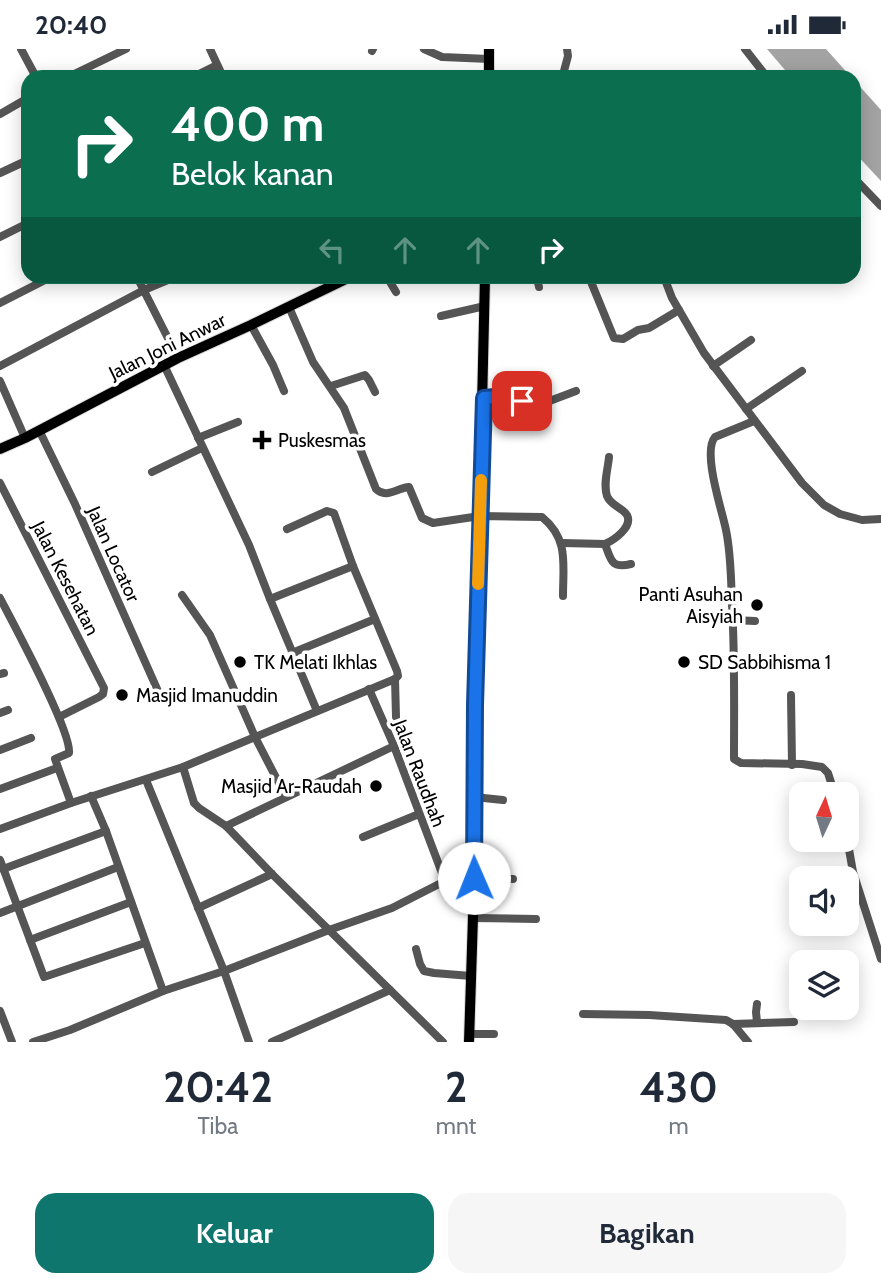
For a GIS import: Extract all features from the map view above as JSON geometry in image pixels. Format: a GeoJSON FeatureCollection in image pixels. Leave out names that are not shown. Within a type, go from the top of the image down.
{"type":"FeatureCollection","features":[{"type":"Feature","properties":{"kind":"main road","name":"Jalan Joni Anwar"},"geometry":{"type":"LineString","coordinates":[[0,449],[178,358],[289,307],[325,284]]}},
{"type":"Feature","properties":{"kind":"main road"},"geometry":{"type":"LineString","coordinates":[[469,1038],[485,284]]}},
{"type":"Feature","properties":{"kind":"street"},"geometry":{"type":"LineString","coordinates":[[21,49],[32,70]]}},
{"type":"Feature","properties":{"kind":"street"},"geometry":{"type":"LineString","coordinates":[[82,70],[126,49]]}},
{"type":"Feature","properties":{"kind":"street"},"geometry":{"type":"LineString","coordinates":[[209,49],[220,70]]}},
{"type":"Feature","properties":{"kind":"street"},"geometry":{"type":"LineString","coordinates":[[424,49],[442,57],[489,54]]}},
{"type":"Feature","properties":{"kind":"street"},"geometry":{"type":"LineString","coordinates":[[564,70],[567,49]]}},
{"type":"Feature","properties":{"kind":"street"},"geometry":{"type":"LineString","coordinates":[[745,49],[762,70]]}},
{"type":"Feature","properties":{"kind":"street"},"geometry":{"type":"LineString","coordinates":[[207,70],[217,65]]}},
{"type":"Feature","properties":{"kind":"street"},"geometry":{"type":"LineString","coordinates":[[0,114],[21,102]]}},
{"type":"Feature","properties":{"kind":"street"},"geometry":{"type":"LineString","coordinates":[[0,173],[21,163]]}},
{"type":"Feature","properties":{"kind":"street"},"geometry":{"type":"LineString","coordinates":[[861,185],[881,206]]}},
{"type":"Feature","properties":{"kind":"street"},"geometry":{"type":"LineString","coordinates":[[0,237],[21,226]]}},
{"type":"Feature","properties":{"kind":"street"},"geometry":{"type":"LineString","coordinates":[[0,303],[37,284]]}},
{"type":"Feature","properties":{"kind":"street"},"geometry":{"type":"LineString","coordinates":[[141,284],[178,358]]}},
{"type":"Feature","properties":{"kind":"street"},"geometry":{"type":"LineString","coordinates":[[0,366],[159,284]]}},
{"type":"Feature","properties":{"kind":"street"},"geometry":{"type":"LineString","coordinates":[[391,284],[396,292]]}},
{"type":"Feature","properties":{"kind":"street"},"geometry":{"type":"LineString","coordinates":[[592,284],[614,338],[618,340],[649,328],[679,310]]}},
{"type":"Feature","properties":{"kind":"street"},"geometry":{"type":"LineString","coordinates":[[667,284],[679,310],[713,366],[802,484],[824,505],[840,515],[853,519],[881,519]]}},
{"type":"Feature","properties":{"kind":"street"},"geometry":{"type":"LineString","coordinates":[[441,316],[485,306]]}},
{"type":"Feature","properties":{"kind":"street"},"geometry":{"type":"LineString","coordinates":[[289,307],[313,362],[344,408],[376,489],[385,494],[410,487],[422,518],[429,522],[480,516],[542,517],[555,530],[562,543],[564,596]]}},
{"type":"Feature","properties":{"kind":"street"},"geometry":{"type":"LineString","coordinates":[[251,325],[284,391]]}},
{"type":"Feature","properties":{"kind":"street"},"geometry":{"type":"LineString","coordinates":[[713,366],[751,340]]}},
{"type":"Feature","properties":{"kind":"street"},"geometry":{"type":"LineString","coordinates":[[164,365],[249,545],[317,711]]}},
{"type":"Feature","properties":{"kind":"street"},"geometry":{"type":"LineString","coordinates":[[746,409],[802,371]]}},
{"type":"Feature","properties":{"kind":"street"},"geometry":{"type":"LineString","coordinates":[[331,386],[365,375],[375,392]]}},
{"type":"Feature","properties":{"kind":"street"},"geometry":{"type":"LineString","coordinates":[[0,381],[26,438]]}},
{"type":"Feature","properties":{"kind":"street"},"geometry":{"type":"LineString","coordinates":[[484,398],[517,395],[524,406],[529,408],[576,391]]}},
{"type":"Feature","properties":{"kind":"street"},"geometry":{"type":"LineString","coordinates":[[754,421],[715,436],[711,448],[713,476],[731,556],[734,759],[741,763],[817,766],[825,768],[831,782]]}},
{"type":"Feature","properties":{"kind":"street"},"geometry":{"type":"LineString","coordinates":[[198,438],[238,422]]}},
{"type":"Feature","properties":{"kind":"street","name":"Jalan Locator"},"geometry":{"type":"LineString","coordinates":[[39,430],[158,691]]}},
{"type":"Feature","properties":{"kind":"street"},"geometry":{"type":"LineString","coordinates":[[152,472],[202,448]]}},
{"type":"Feature","properties":{"kind":"street"},"geometry":{"type":"LineString","coordinates":[[562,543],[606,544],[627,526],[625,513],[611,503],[607,496],[606,479],[610,457]]}},
{"type":"Feature","properties":{"kind":"street","name":"Jalan Kesehatan"},"geometry":{"type":"LineString","coordinates":[[0,483],[104,688],[99,697],[59,717]]}},
{"type":"Feature","properties":{"kind":"street"},"geometry":{"type":"LineString","coordinates":[[287,529],[327,511],[334,513],[374,619],[397,671],[396,717]]}},
{"type":"Feature","properties":{"kind":"street"},"geometry":{"type":"LineString","coordinates":[[606,544],[615,565],[631,564]]}},
{"type":"Feature","properties":{"kind":"street"},"geometry":{"type":"LineString","coordinates":[[270,599],[353,566]]}},
{"type":"Feature","properties":{"kind":"street"},"geometry":{"type":"LineString","coordinates":[[182,595],[210,635],[255,737],[286,797]]}},
{"type":"Feature","properties":{"kind":"street"},"geometry":{"type":"LineString","coordinates":[[0,599],[59,717],[70,749],[69,753],[55,759],[71,803]]}},
{"type":"Feature","properties":{"kind":"street"},"geometry":{"type":"LineString","coordinates":[[292,653],[374,619]]}},
{"type":"Feature","properties":{"kind":"street"},"geometry":{"type":"LineString","coordinates":[[733,620],[755,621]]}},
{"type":"Feature","properties":{"kind":"street"},"geometry":{"type":"LineString","coordinates":[[0,829],[183,767],[395,679]]}},
{"type":"Feature","properties":{"kind":"street","name":"Jalan Raudhah"},"geometry":{"type":"LineString","coordinates":[[369,689],[394,746],[445,881]]}},
{"type":"Feature","properties":{"kind":"street"},"geometry":{"type":"LineString","coordinates":[[791,695],[792,765]]}},
{"type":"Feature","properties":{"kind":"street"},"geometry":{"type":"LineString","coordinates":[[0,750],[30,739]]}},
{"type":"Feature","properties":{"kind":"street"},"geometry":{"type":"LineString","coordinates":[[226,826],[394,746]]}},
{"type":"Feature","properties":{"kind":"street"},"geometry":{"type":"LineString","coordinates":[[183,767],[194,803],[226,826],[443,1042]]}},
{"type":"Feature","properties":{"kind":"street"},"geometry":{"type":"LineString","coordinates":[[0,789],[57,768]]}},
{"type":"Feature","properties":{"kind":"street"},"geometry":{"type":"LineString","coordinates":[[146,780],[224,971],[248,1040],[236,1042]]}},
{"type":"Feature","properties":{"kind":"street"},"geometry":{"type":"LineString","coordinates":[[91,796],[163,991]]}},
{"type":"Feature","properties":{"kind":"street"},"geometry":{"type":"LineString","coordinates":[[474,797],[503,800]]}},
{"type":"Feature","properties":{"kind":"street"},"geometry":{"type":"LineString","coordinates":[[363,837],[419,814]]}},
{"type":"Feature","properties":{"kind":"street"},"geometry":{"type":"LineString","coordinates":[[106,831],[2,864],[43,976],[47,977],[145,943]]}},
{"type":"Feature","properties":{"kind":"street"},"geometry":{"type":"LineString","coordinates":[[849,852],[853,872],[881,959]]}},
{"type":"Feature","properties":{"kind":"street"},"geometry":{"type":"LineString","coordinates":[[0,913],[118,867]]}},
{"type":"Feature","properties":{"kind":"street"},"geometry":{"type":"LineString","coordinates":[[198,908],[272,874]]}},
{"type":"Feature","properties":{"kind":"street"},"geometry":{"type":"LineString","coordinates":[[33,1042],[70,1030],[163,991],[392,908],[445,881],[513,879]]}},
{"type":"Feature","properties":{"kind":"street"},"geometry":{"type":"LineString","coordinates":[[30,940],[131,902]]}},
{"type":"Feature","properties":{"kind":"street"},"geometry":{"type":"LineString","coordinates":[[472,918],[536,919]]}},
{"type":"Feature","properties":{"kind":"street"},"geometry":{"type":"LineString","coordinates":[[416,949],[419,964],[424,971],[471,976]]}},
{"type":"Feature","properties":{"kind":"street"},"geometry":{"type":"LineString","coordinates":[[272,1042],[390,990]]}},
{"type":"Feature","properties":{"kind":"street"},"geometry":{"type":"LineString","coordinates":[[757,1004],[757,1022]]}},
{"type":"Feature","properties":{"kind":"street"},"geometry":{"type":"LineString","coordinates":[[0,1011],[12,1042]]}},
{"type":"Feature","properties":{"kind":"street"},"geometry":{"type":"LineString","coordinates":[[583,1014],[720,1019],[733,1024],[794,1022]]}},
{"type":"Feature","properties":{"kind":"street"},"geometry":{"type":"LineString","coordinates":[[733,1024],[748,1042]]}},
{"type":"Feature","properties":{"kind":"street"},"geometry":{"type":"LineString","coordinates":[[469,1038],[494,1034]]}},
{"type":"Feature","properties":{"kind":"shaded area"},"geometry":{"type":"Polygon","coordinates":[[[767,49],[826,49],[845,70],[785,70],[767,49]]]}},
{"type":"Feature","properties":{"kind":"shaded area"},"geometry":{"type":"Polygon","coordinates":[[[861,88],[881,110],[881,181],[861,160],[861,88]]]}},
{"type":"Feature","properties":{"kind":"slow traffic"},"geometry":{"type":"LineString","coordinates":[[478,584],[481,480]]}},
{"type":"Feature","properties":{"kind":"place","name":"Puskesmas"},"geometry":{"type":"Point","coordinates":[262,440]}},
{"type":"Feature","properties":{"kind":"place","name":"Panti Asuhan Aisyiah"},"geometry":{"type":"Point","coordinates":[757,605]}},
{"type":"Feature","properties":{"kind":"place","name":"TK Melati Ikhlas"},"geometry":{"type":"Point","coordinates":[240,662]}},
{"type":"Feature","properties":{"kind":"place","name":"SD Sabbihisma 1"},"geometry":{"type":"Point","coordinates":[684,662]}},
{"type":"Feature","properties":{"kind":"place","name":"Masjid Imanuddin"},"geometry":{"type":"Point","coordinates":[122,695]}},
{"type":"Feature","properties":{"kind":"place","name":"Masjid Ar-Raudah"},"geometry":{"type":"Point","coordinates":[376,786]}},
{"type":"Feature","properties":{"kind":"route"},"geometry":{"type":"LineString","coordinates":[[474,878],[475,705],[484,398],[517,395],[522,401]]}}]}
